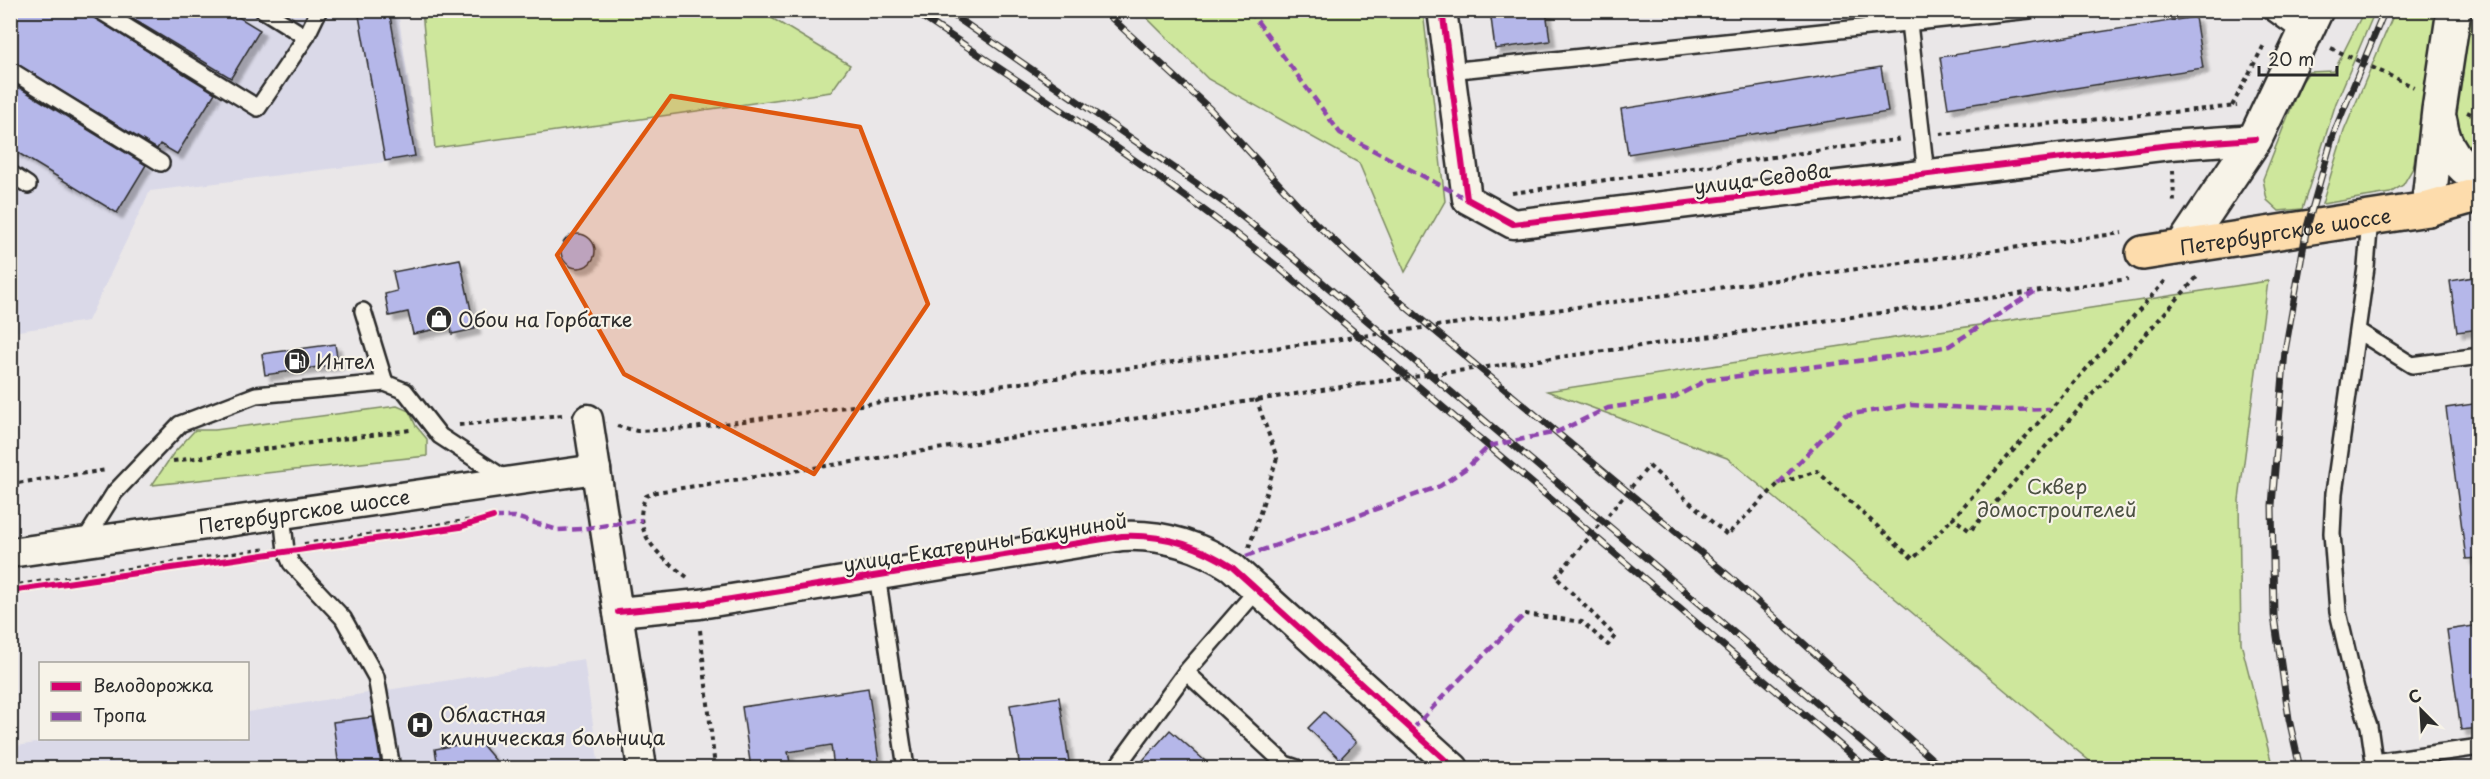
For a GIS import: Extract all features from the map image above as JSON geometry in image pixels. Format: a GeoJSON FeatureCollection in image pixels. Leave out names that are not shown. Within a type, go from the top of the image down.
{"type":"FeatureCollection","features":[{"type":"Feature","properties":{"kind":"main road","name":"Петербургское шоссе"},"geometry":{"type":"LineString","coordinates":[[2135,254],[2428,208],[2480,194]]}},
{"type":"Feature","properties":{"kind":"main road","name":"Петербургское шоссе"},"geometry":{"type":"LineString","coordinates":[[2428,208],[2480,210]]}},
{"type":"Feature","properties":{"kind":"street"},"geometry":{"type":"LineString","coordinates":[[1442,10],[1467,199]]}},
{"type":"Feature","properties":{"kind":"street"},"geometry":{"type":"LineString","coordinates":[[2428,208],[2454,10]]}},
{"type":"Feature","properties":{"kind":"street"},"geometry":{"type":"LineString","coordinates":[[2183,246],[2255,139],[2271,107],[2292,18]]}},
{"type":"Feature","properties":{"kind":"street"},"geometry":{"type":"LineString","coordinates":[[2440,105],[2440,126],[2448,147],[2461,165],[2480,179]]}},
{"type":"Feature","properties":{"kind":"street","name":"улица Седова"},"geometry":{"type":"LineString","coordinates":[[1467,199],[1513,224],[2170,145],[2255,139]]}},
{"type":"Feature","properties":{"kind":"street"},"geometry":{"type":"LineString","coordinates":[[588,419],[642,768]]}},
{"type":"Feature","properties":{"kind":"street","name":"Петербургское шоссе"},"geometry":{"type":"LineString","coordinates":[[10,553],[596,469]]}},
{"type":"Feature","properties":{"kind":"street","name":"улица Екатерины Бакуниной"},"geometry":{"type":"LineString","coordinates":[[618,612],[700,604],[1134,535],[1160,537],[1192,546],[1221,560],[1250,582],[1454,768]]}},
{"type":"Feature","properties":{"kind":"lane"},"geometry":{"type":"LineString","coordinates":[[99,10],[258,108],[306,37],[319,10]]}},
{"type":"Feature","properties":{"kind":"lane"},"geometry":{"type":"LineString","coordinates":[[263,10],[306,37]]}},
{"type":"Feature","properties":{"kind":"lane"},"geometry":{"type":"LineString","coordinates":[[1449,71],[2030,10]]}},
{"type":"Feature","properties":{"kind":"lane"},"geometry":{"type":"LineString","coordinates":[[1909,23],[1926,174]]}},
{"type":"Feature","properties":{"kind":"lane"},"geometry":{"type":"LineString","coordinates":[[10,70],[162,163]]}},
{"type":"Feature","properties":{"kind":"lane"},"geometry":{"type":"LineString","coordinates":[[10,173],[28,185]]}},
{"type":"Feature","properties":{"kind":"lane"},"geometry":{"type":"LineString","coordinates":[[2370,218],[2358,332],[2334,493],[2333,553],[2338,612],[2344,641],[2356,689],[2369,726],[2375,765],[2480,747]]}},
{"type":"Feature","properties":{"kind":"lane"},"geometry":{"type":"LineString","coordinates":[[363,310],[386,383]]}},
{"type":"Feature","properties":{"kind":"lane"},"geometry":{"type":"LineString","coordinates":[[2358,332],[2412,365],[2480,356]]}},
{"type":"Feature","properties":{"kind":"lane"},"geometry":{"type":"LineString","coordinates":[[83,543],[116,492],[180,424],[256,395],[386,383],[405,391],[440,436],[510,482]]}},
{"type":"Feature","properties":{"kind":"lane"},"geometry":{"type":"LineString","coordinates":[[282,514],[286,549],[294,568],[343,618],[376,677],[392,768]]}},
{"type":"Feature","properties":{"kind":"lane"},"geometry":{"type":"LineString","coordinates":[[877,575],[906,768]]}},
{"type":"Feature","properties":{"kind":"lane"},"geometry":{"type":"LineString","coordinates":[[1116,768],[1250,582]]}},
{"type":"Feature","properties":{"kind":"lane"},"geometry":{"type":"LineString","coordinates":[[1186,672],[1285,764],[1297,768]]}},
{"type":"Feature","properties":{"kind":"path"},"geometry":{"type":"LineString","coordinates":[[2232,106],[2292,18],[2440,105],[2480,118]]}},
{"type":"Feature","properties":{"kind":"path"},"geometry":{"type":"LineString","coordinates":[[1467,199],[1921,136],[2232,106],[2271,107]]}},
{"type":"Feature","properties":{"kind":"path"},"geometry":{"type":"LineString","coordinates":[[2168,112],[2174,214]]}},
{"type":"Feature","properties":{"kind":"path"},"geometry":{"type":"LineString","coordinates":[[10,484],[434,427],[563,415],[636,431],[693,428],[1452,324],[2135,254]]}},
{"type":"Feature","properties":{"kind":"path"},"geometry":{"type":"LineString","coordinates":[[688,578],[662,558],[642,528],[640,509],[646,496],[656,492],[1256,398],[1502,365],[2135,254]]}},
{"type":"Feature","properties":{"kind":"path"},"geometry":{"type":"LineString","coordinates":[[1525,614],[1582,622],[1608,645],[1615,636],[1556,578],[1649,466],[1727,535],[1778,484],[1817,471],[1913,559],[1953,518],[2168,276]]}},
{"type":"Feature","properties":{"kind":"path"},"geometry":{"type":"LineString","coordinates":[[1953,518],[1970,531],[2197,277]]}},
{"type":"Feature","properties":{"kind":"path"},"geometry":{"type":"LineString","coordinates":[[1250,582],[1262,508],[1277,458],[1256,398]]}},
{"type":"Feature","properties":{"kind":"path"},"geometry":{"type":"LineString","coordinates":[[10,586],[460,527],[494,517]]}},
{"type":"Feature","properties":{"kind":"path"},"geometry":{"type":"LineString","coordinates":[[10,591],[286,549]]}},
{"type":"Feature","properties":{"kind":"path"},"geometry":{"type":"LineString","coordinates":[[700,604],[702,665],[715,768]]}},
{"type":"Feature","properties":{"kind":"highlighted area"},"geometry":{"type":"Polygon","coordinates":[[[671,96],[860,127],[928,304],[814,474],[624,374],[557,255],[671,96]]]}},
{"type":"Feature","properties":{"kind":"shaded area"},"geometry":{"type":"Polygon","coordinates":[[[11,11],[398,11],[419,158],[150,191],[88,321],[11,332],[11,11]]]}},
{"type":"Feature","properties":{"kind":"shaded area","name":"Областная клиническая больница"},"geometry":{"type":"Polygon","coordinates":[[[584,659],[599,768],[11,768],[10,747],[55,740],[249,740],[249,712],[584,659]]]}},
{"type":"Feature","properties":{"kind":"green space"},"geometry":{"type":"Polygon","coordinates":[[[422,11],[760,11],[850,65],[831,92],[435,148],[422,11]]]}},
{"type":"Feature","properties":{"kind":"green space"},"geometry":{"type":"Polygon","coordinates":[[[1140,11],[1423,11],[1445,201],[1405,272],[1359,163],[1208,79],[1140,11]]]}},
{"type":"Feature","properties":{"kind":"green space"},"geometry":{"type":"Polygon","coordinates":[[[2364,11],[2375,11],[2336,103],[2302,209],[2279,211],[2267,200],[2263,179],[2301,83],[2309,72],[2334,71],[2364,11]]]}},
{"type":"Feature","properties":{"kind":"green space"},"geometry":{"type":"Polygon","coordinates":[[[2395,11],[2441,11],[2413,168],[2403,185],[2390,193],[2322,204],[2344,131],[2395,11]]]}},
{"type":"Feature","properties":{"kind":"green space"},"geometry":{"type":"Polygon","coordinates":[[[2470,11],[2479,11],[2479,158],[2458,133],[2455,108],[2470,11]]]}},
{"type":"Feature","properties":{"kind":"green space","name":"Сквер домостроителей"},"geometry":{"type":"Polygon","coordinates":[[[2268,281],[2239,500],[2241,643],[2273,768],[2098,768],[1727,458],[1547,391],[2268,281]]]}},
{"type":"Feature","properties":{"kind":"green space"},"geometry":{"type":"Polygon","coordinates":[[[397,406],[409,411],[416,426],[427,439],[427,456],[152,485],[173,454],[195,430],[215,430],[397,406]]]}},
{"type":"Feature","properties":{"kind":"building"},"geometry":{"type":"Polygon","coordinates":[[[10,10],[89,10],[94,18],[215,93],[177,154],[160,144],[157,149],[10,60],[10,10]]]}},
{"type":"Feature","properties":{"kind":"building"},"geometry":{"type":"Polygon","coordinates":[[[118,10],[227,10],[260,30],[231,78],[118,10]]]}},
{"type":"Feature","properties":{"kind":"building"},"geometry":{"type":"Polygon","coordinates":[[[358,10],[389,10],[415,156],[385,161],[358,10]]]}},
{"type":"Feature","properties":{"kind":"building"},"geometry":{"type":"Polygon","coordinates":[[[1490,10],[1546,10],[1550,41],[1495,49],[1490,10]]]}},
{"type":"Feature","properties":{"kind":"building"},"geometry":{"type":"Polygon","coordinates":[[[2195,17],[2203,68],[1948,108],[1940,57],[2195,17]]]}},
{"type":"Feature","properties":{"kind":"building"},"geometry":{"type":"Polygon","coordinates":[[[1881,67],[1888,112],[1628,154],[1621,109],[1881,67]]]}},
{"type":"Feature","properties":{"kind":"building"},"geometry":{"type":"Polygon","coordinates":[[[10,82],[146,165],[117,213],[10,148],[10,82]]]}},
{"type":"Feature","properties":{"kind":"building"},"geometry":{"type":"Polygon","coordinates":[[[578,234],[590,239],[595,251],[590,263],[578,268],[566,263],[561,251],[566,239],[578,234]]]}},
{"type":"Feature","properties":{"kind":"building"},"geometry":{"type":"Polygon","coordinates":[[[460,259],[475,329],[452,334],[451,326],[413,334],[408,312],[389,316],[385,294],[397,291],[393,272],[460,259]]]}},
{"type":"Feature","properties":{"kind":"building"},"geometry":{"type":"Polygon","coordinates":[[[2480,276],[2480,329],[2457,332],[2450,281],[2480,276]]]}},
{"type":"Feature","properties":{"kind":"building"},"geometry":{"type":"Polygon","coordinates":[[[335,344],[338,364],[265,375],[262,354],[335,344]]]}},
{"type":"Feature","properties":{"kind":"building"},"geometry":{"type":"Polygon","coordinates":[[[2480,403],[2480,558],[2466,559],[2446,408],[2480,403]]]}},
{"type":"Feature","properties":{"kind":"building"},"geometry":{"type":"Polygon","coordinates":[[[2480,625],[2480,728],[2461,730],[2447,630],[2480,625]]]}},
{"type":"Feature","properties":{"kind":"building"},"geometry":{"type":"Polygon","coordinates":[[[868,688],[880,768],[834,768],[831,745],[788,752],[791,768],[751,768],[742,707],[868,688]]]}},
{"type":"Feature","properties":{"kind":"building"},"geometry":{"type":"Polygon","coordinates":[[[1059,697],[1070,768],[1020,768],[1010,705],[1059,697]]]}},
{"type":"Feature","properties":{"kind":"building"},"geometry":{"type":"Polygon","coordinates":[[[1324,712],[1356,742],[1340,759],[1308,728],[1324,712]]]}},
{"type":"Feature","properties":{"kind":"building"},"geometry":{"type":"Polygon","coordinates":[[[373,717],[381,764],[339,768],[333,722],[373,717]]]}},
{"type":"Feature","properties":{"kind":"building"},"geometry":{"type":"Polygon","coordinates":[[[1170,730],[1213,768],[1136,768],[1170,730]]]}},
{"type":"Feature","properties":{"kind":"building"},"geometry":{"type":"Polygon","coordinates":[[[479,741],[502,768],[438,768],[435,749],[479,741]]]}},
{"type":"Feature","properties":{"kind":"railway"},"geometry":{"type":"LineString","coordinates":[[912,10],[1144,167],[1278,267],[1867,768]]}},
{"type":"Feature","properties":{"kind":"railway"},"geometry":{"type":"LineString","coordinates":[[946,10],[1229,206],[1289,254],[1893,768]]}},
{"type":"Feature","properties":{"kind":"railway"},"geometry":{"type":"LineString","coordinates":[[1103,10],[1210,109],[1314,222],[1405,306],[1730,577],[1942,768]]}},
{"type":"Feature","properties":{"kind":"railway"},"geometry":{"type":"LineString","coordinates":[[2300,768],[2289,719],[2274,616],[2272,505],[2285,351],[2307,227],[2333,135],[2385,10]]}},
{"type":"Feature","properties":{"kind":"marked path"},"geometry":{"type":"LineString","coordinates":[[1249,10],[1340,133],[1467,199]]}},
{"type":"Feature","properties":{"kind":"marked path"},"geometry":{"type":"LineString","coordinates":[[1246,556],[1440,486],[1468,467],[1489,446],[1557,432],[1608,408],[1673,398],[1707,380],[1889,357],[1949,346],[2034,292]]}},
{"type":"Feature","properties":{"kind":"marked path"},"geometry":{"type":"LineString","coordinates":[[1778,484],[1845,415],[1911,405],[2007,410],[2050,409]]}},
{"type":"Feature","properties":{"kind":"marked path"},"geometry":{"type":"LineString","coordinates":[[493,517],[515,517],[558,530],[642,520]]}},
{"type":"Feature","properties":{"kind":"marked path"},"geometry":{"type":"LineString","coordinates":[[1412,730],[1525,614]]}},
{"type":"Feature","properties":{"kind":"cycle path"},"geometry":{"type":"LineString","coordinates":[[1442,10],[1467,199],[1513,224],[2170,145],[2255,139]]}},
{"type":"Feature","properties":{"kind":"cycle path"},"geometry":{"type":"LineString","coordinates":[[10,591],[460,527],[493,517]]}},
{"type":"Feature","properties":{"kind":"cycle path"},"geometry":{"type":"LineString","coordinates":[[618,612],[700,604],[1122,536],[1165,539],[1193,547],[1232,567],[1454,768]]}},
{"type":"Feature","properties":{"kind":"place","name":"Обои на Горбатке"},"geometry":{"type":"Point","coordinates":[439,319]}},
{"type":"Feature","properties":{"kind":"place","name":"Интел"},"geometry":{"type":"Point","coordinates":[297,361]}},
{"type":"Feature","properties":{"kind":"place","name":"Областная клиническая больница"},"geometry":{"type":"Point","coordinates":[420,725]}}]}
